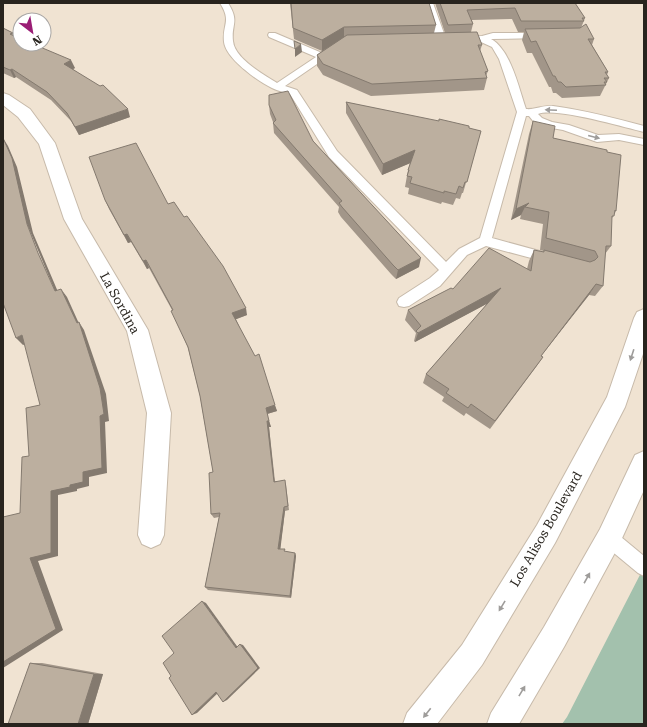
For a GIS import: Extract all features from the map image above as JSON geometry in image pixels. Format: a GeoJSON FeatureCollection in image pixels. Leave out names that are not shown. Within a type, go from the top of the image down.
{"type":"FeatureCollection","features":[{"type":"Feature","properties":{"kind":"main road","name":"La Sordina"},"geometry":{"type":"LineString","coordinates":[[3,98],[24,113],[47,143],[74,219],[137,330],[159,413],[151,535]]}},
{"type":"Feature","properties":{"kind":"main road","name":"Los Alisos Boulevard"},"geometry":{"type":"LineString","coordinates":[[418,724],[472,655],[546,534],[617,400],[644,318]]}},
{"type":"Feature","properties":{"kind":"main road"},"geometry":{"type":"LineString","coordinates":[[502,724],[554,637],[609,538],[644,463]]}},
{"type":"Feature","properties":{"kind":"lane"},"geometry":{"type":"LineString","coordinates":[[224,3],[231,12],[231,28],[228,42],[234,54],[259,76],[277,87],[294,92],[333,154],[446,269]]}},
{"type":"Feature","properties":{"kind":"lane"},"geometry":{"type":"LineString","coordinates":[[429,3],[438,39],[483,39],[492,36],[553,35]]}},
{"type":"Feature","properties":{"kind":"lane"},"geometry":{"type":"LineString","coordinates":[[272,35],[322,56]]}},
{"type":"Feature","properties":{"kind":"lane"},"geometry":{"type":"LineString","coordinates":[[483,39],[495,45],[504,59],[527,113],[550,125],[576,131],[597,139],[619,137],[644,142]]}},
{"type":"Feature","properties":{"kind":"lane"},"geometry":{"type":"LineString","coordinates":[[277,87],[344,42]]}},
{"type":"Feature","properties":{"kind":"lane"},"geometry":{"type":"LineString","coordinates":[[527,113],[552,109],[577,113],[644,129]]}},
{"type":"Feature","properties":{"kind":"lane"},"geometry":{"type":"LineString","coordinates":[[485,241],[527,113]]}},
{"type":"Feature","properties":{"kind":"lane"},"geometry":{"type":"LineString","coordinates":[[576,131],[577,113]]}},
{"type":"Feature","properties":{"kind":"lane"},"geometry":{"type":"LineString","coordinates":[[404,302],[435,282],[463,252],[485,241],[560,260]]}},
{"type":"Feature","properties":{"kind":"lane"},"geometry":{"type":"LineString","coordinates":[[609,538],[644,567]]}},
{"type":"Feature","properties":{"kind":"green space"},"geometry":{"type":"Polygon","coordinates":[[[644,567],[644,724],[562,724],[567,717],[644,567]]]}},
{"type":"Feature","properties":{"kind":"building"},"geometry":{"type":"Polygon","coordinates":[[[291,3],[429,3],[436,25],[344,27],[322,40],[293,28],[291,3]]]}},
{"type":"Feature","properties":{"kind":"building"},"geometry":{"type":"Polygon","coordinates":[[[440,3],[575,3],[585,18],[582,18],[584,21],[521,21],[515,8],[467,10],[473,24],[448,25],[440,3]]]}},
{"type":"Feature","properties":{"kind":"building"},"geometry":{"type":"Polygon","coordinates":[[[586,24],[594,39],[588,39],[608,72],[605,72],[609,78],[604,78],[607,82],[604,82],[606,85],[566,87],[561,82],[558,82],[555,76],[553,76],[536,41],[531,42],[525,29],[580,28],[586,24]]]}},
{"type":"Feature","properties":{"kind":"building"},"geometry":{"type":"Polygon","coordinates":[[[3,28],[12,32],[10,34],[12,35],[12,52],[52,52],[71,60],[64,64],[100,86],[103,85],[128,109],[75,127],[67,113],[47,92],[12,69],[10,70],[3,67],[3,28]]]}},
{"type":"Feature","properties":{"kind":"building"},"geometry":{"type":"Polygon","coordinates":[[[477,32],[482,45],[478,45],[488,71],[485,72],[487,78],[372,84],[323,64],[317,55],[347,35],[477,32]]]}},
{"type":"Feature","properties":{"kind":"building"},"geometry":{"type":"Polygon","coordinates":[[[294,41],[301,44],[295,49],[294,41]]]}},
{"type":"Feature","properties":{"kind":"building"},"geometry":{"type":"Polygon","coordinates":[[[288,91],[313,141],[421,258],[398,270],[342,207],[339,203],[342,201],[273,123],[276,120],[269,105],[269,95],[288,91]]]}},
{"type":"Feature","properties":{"kind":"building"},"geometry":{"type":"Polygon","coordinates":[[[346,102],[439,121],[439,119],[469,126],[469,128],[481,131],[467,182],[465,182],[463,188],[459,186],[456,194],[444,191],[444,193],[410,183],[412,177],[407,176],[415,150],[383,164],[346,102]]]}},
{"type":"Feature","properties":{"kind":"building"},"geometry":{"type":"Polygon","coordinates":[[[533,121],[555,126],[553,138],[607,150],[607,152],[621,155],[616,211],[615,210],[614,216],[612,216],[611,246],[606,246],[603,286],[596,284],[541,356],[543,357],[495,421],[471,404],[468,408],[446,393],[449,389],[426,374],[501,288],[418,333],[416,331],[421,326],[408,310],[451,288],[453,289],[489,248],[531,271],[534,250],[544,252],[544,250],[590,262],[598,257],[595,251],[546,238],[549,212],[525,207],[529,203],[516,209],[533,121]]]}},
{"type":"Feature","properties":{"kind":"building"},"geometry":{"type":"Polygon","coordinates":[[[3,138],[12,158],[27,224],[38,253],[55,291],[61,289],[77,323],[79,322],[100,388],[104,414],[100,416],[102,468],[83,472],[83,482],[70,485],[70,487],[51,491],[51,553],[30,558],[56,629],[3,662],[3,517],[20,513],[22,457],[29,456],[26,408],[40,405],[22,335],[16,338],[3,303],[3,138]]]}},
{"type":"Feature","properties":{"kind":"building"},"geometry":{"type":"Polygon","coordinates":[[[136,143],[168,204],[174,202],[184,217],[187,216],[223,266],[246,308],[232,313],[255,356],[259,354],[275,405],[266,408],[269,421],[267,421],[274,482],[285,480],[288,506],[284,507],[278,549],[285,549],[284,551],[295,553],[290,596],[205,587],[220,513],[211,514],[209,473],[213,472],[200,396],[188,347],[171,311],[173,310],[146,260],[143,261],[127,234],[124,235],[105,200],[89,157],[136,143]]]}},
{"type":"Feature","properties":{"kind":"building"},"geometry":{"type":"Polygon","coordinates":[[[202,601],[236,648],[240,644],[258,668],[223,702],[216,692],[192,715],[169,678],[171,676],[163,663],[174,653],[162,636],[202,601]]]}},
{"type":"Feature","properties":{"kind":"building"},"geometry":{"type":"Polygon","coordinates":[[[30,663],[94,674],[78,724],[8,724],[30,663]]]}}]}
